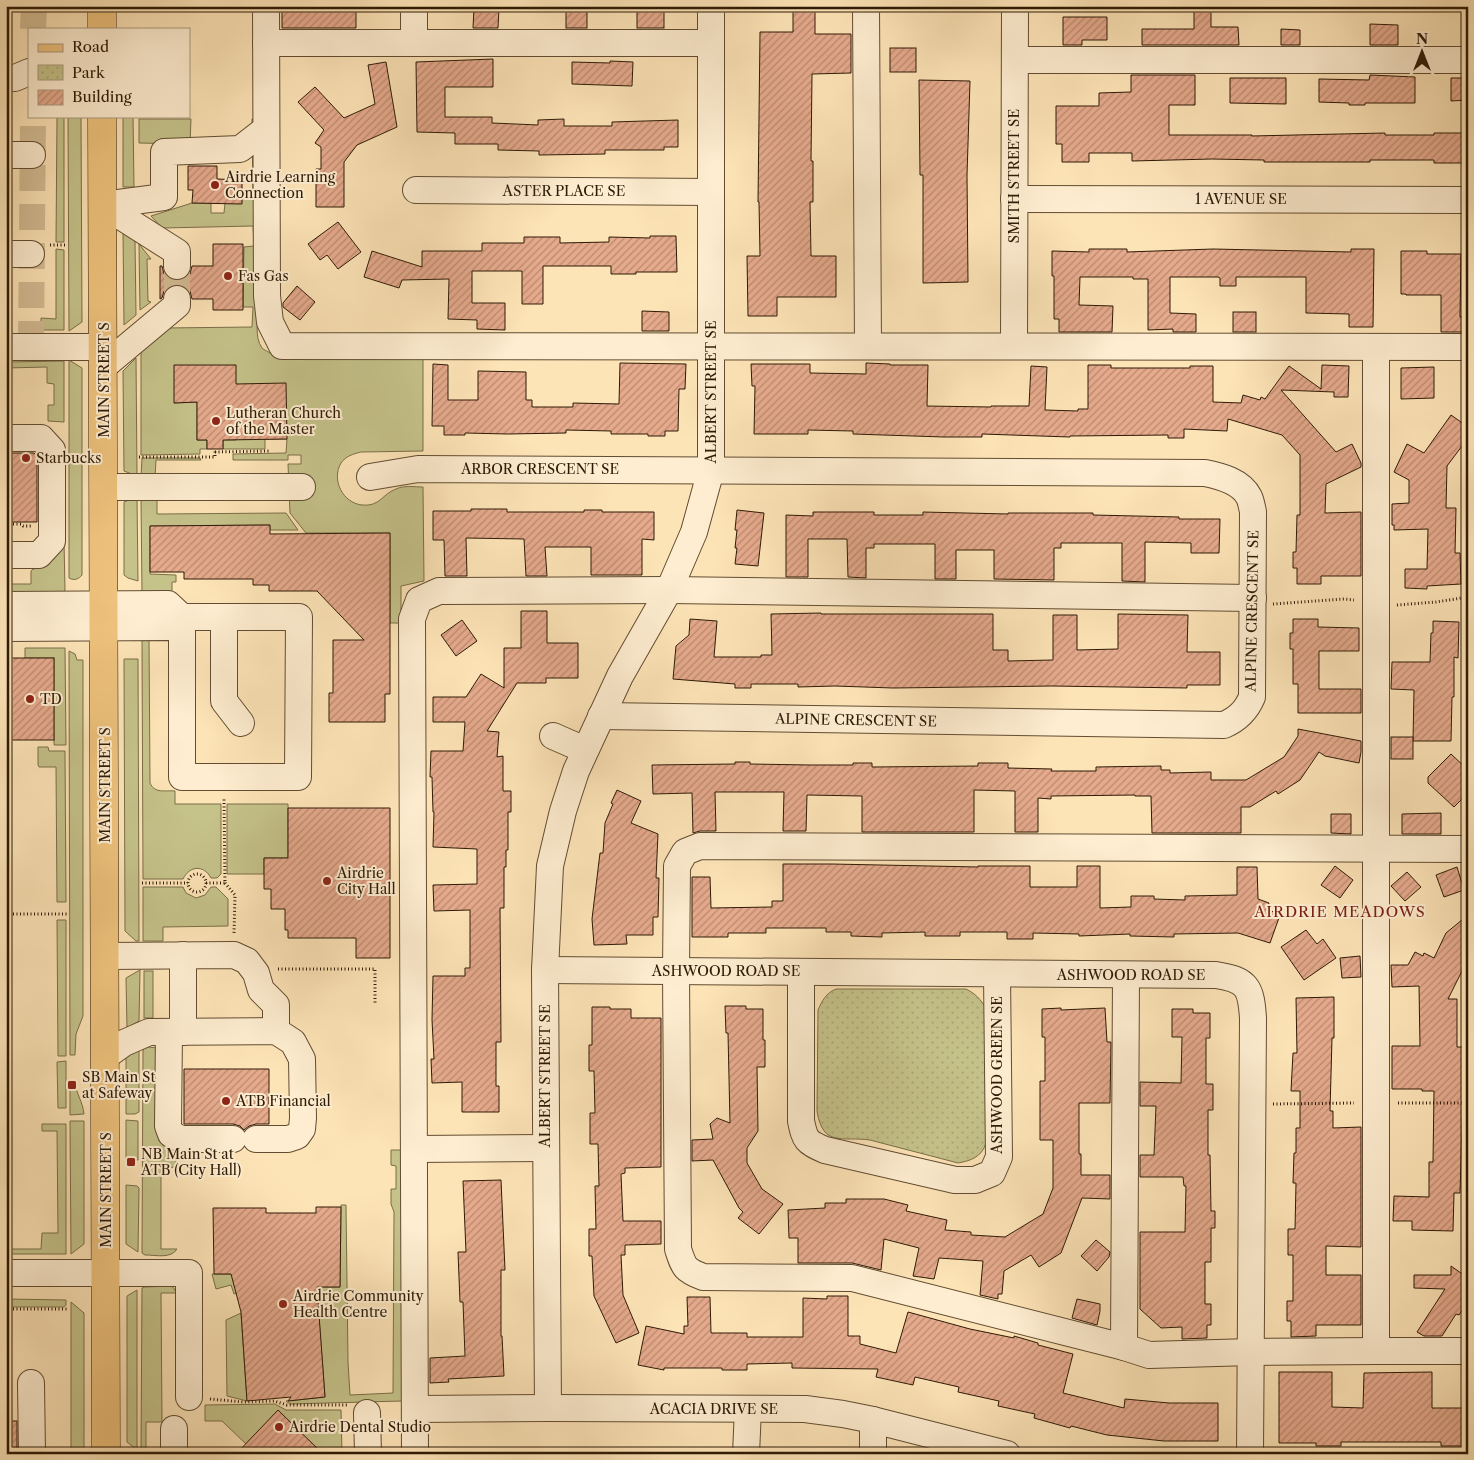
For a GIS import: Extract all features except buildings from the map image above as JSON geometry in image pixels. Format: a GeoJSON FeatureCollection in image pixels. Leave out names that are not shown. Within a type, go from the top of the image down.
{"type":"FeatureCollection","features":[{"type":"Feature","properties":{"kind":"main road"},"geometry":{"type":"LineString","coordinates":[[102,6],[102,28]]}},
{"type":"Feature","properties":{"kind":"main road","name":"MAIN STREET S"},"geometry":{"type":"LineString","coordinates":[[102,118],[106,1454]]}},
{"type":"Feature","properties":{"kind":"street"},"geometry":{"type":"LineString","coordinates":[[266,6],[267,296],[270,322],[282,346],[1468,347]]}},
{"type":"Feature","properties":{"kind":"street"},"geometry":{"type":"LineString","coordinates":[[414,6],[414,43]]}},
{"type":"Feature","properties":{"kind":"street","name":"ALBERT STREET SE"},"geometry":{"type":"LineString","coordinates":[[548,1408],[545,970],[550,866],[563,811],[576,771],[620,676],[669,590],[694,532],[711,470],[711,6]]}},
{"type":"Feature","properties":{"kind":"street"},"geometry":{"type":"LineString","coordinates":[[866,6],[868,346]]}},
{"type":"Feature","properties":{"kind":"street","name":"SMITH STREET SE"},"geometry":{"type":"LineString","coordinates":[[1014,346],[1015,6]]}},
{"type":"Feature","properties":{"kind":"street"},"geometry":{"type":"LineString","coordinates":[[266,43],[711,43]]}},
{"type":"Feature","properties":{"kind":"street"},"geometry":{"type":"LineString","coordinates":[[1015,60],[1468,60]]}},
{"type":"Feature","properties":{"kind":"street"},"geometry":{"type":"LineString","coordinates":[[6,78],[15,78],[28,72]]}},
{"type":"Feature","properties":{"kind":"street"},"geometry":{"type":"LineString","coordinates":[[103,205],[164,197],[164,152],[240,149],[266,129]]}},
{"type":"Feature","properties":{"kind":"street"},"geometry":{"type":"LineString","coordinates":[[6,155],[32,155]]}},
{"type":"Feature","properties":{"kind":"street","name":"ASTER PLACE SE"},"geometry":{"type":"LineString","coordinates":[[416,190],[711,192]]}},
{"type":"Feature","properties":{"kind":"street","name":"1 AVENUE SE"},"geometry":{"type":"LineString","coordinates":[[1014,199],[1468,200]]}},
{"type":"Feature","properties":{"kind":"street"},"geometry":{"type":"LineString","coordinates":[[103,205],[177,252],[177,266]]}},
{"type":"Feature","properties":{"kind":"street"},"geometry":{"type":"LineString","coordinates":[[6,347],[104,357],[177,305],[177,299]]}},
{"type":"Feature","properties":{"kind":"street"},"geometry":{"type":"LineString","coordinates":[[1376,347],[1376,1351]]}},
{"type":"Feature","properties":{"kind":"street"},"geometry":{"type":"LineString","coordinates":[[6,438],[41,438],[52,450],[52,541],[39,555],[6,555]]}},
{"type":"Feature","properties":{"kind":"street","name":"ARBOR CRESCENT SE"},"geometry":{"type":"LineString","coordinates":[[370,477],[418,469],[711,470]]}},
{"type":"Feature","properties":{"kind":"street","name":"ALPINE CRESCENT SE"},"geometry":{"type":"LineString","coordinates":[[601,716],[1224,725],[1241,715],[1252,697],[1253,512],[1248,496],[1238,485],[1223,476],[1195,473],[711,470]]}},
{"type":"Feature","properties":{"kind":"street"},"geometry":{"type":"LineString","coordinates":[[104,488],[302,486]]}},
{"type":"Feature","properties":{"kind":"street"},"geometry":{"type":"LineString","coordinates":[[415,1454],[412,619],[419,600],[439,590],[669,590],[1252,598]]}},
{"type":"Feature","properties":{"kind":"street"},"geometry":{"type":"LineString","coordinates":[[6,628],[104,616],[168,604],[182,617],[299,617],[298,777],[182,777],[182,617]]}},
{"type":"Feature","properties":{"kind":"street"},"geometry":{"type":"LineString","coordinates":[[6,605],[104,616]]}},
{"type":"Feature","properties":{"kind":"street"},"geometry":{"type":"LineString","coordinates":[[224,617],[224,701],[242,723]]}},
{"type":"Feature","properties":{"kind":"street"},"geometry":{"type":"LineString","coordinates":[[554,736],[585,750]]}},
{"type":"Feature","properties":{"kind":"street"},"geometry":{"type":"LineString","coordinates":[[1468,849],[700,846],[685,852],[677,866],[676,971],[678,1249],[683,1263],[690,1272],[703,1277],[852,1278],[1149,1355],[1251,1352],[1468,1351]]}},
{"type":"Feature","properties":{"kind":"street"},"geometry":{"type":"LineString","coordinates":[[106,1056],[124,1044],[149,1032],[176,1032],[276,1032],[293,1042],[302,1059],[303,1118],[302,1129],[297,1136],[288,1139],[181,1139],[171,1134],[168,1126],[176,1032],[183,955]]}},
{"type":"Feature","properties":{"kind":"street"},"geometry":{"type":"LineString","coordinates":[[106,956],[234,955],[247,961],[256,973],[262,990],[276,1005],[276,1032]]}},
{"type":"Feature","properties":{"kind":"street","name":"ASHWOOD ROAD SE"},"geometry":{"type":"LineString","coordinates":[[545,970],[1216,976],[1233,978],[1246,987],[1252,1002],[1253,1018],[1250,1454]]}},
{"type":"Feature","properties":{"kind":"street","name":"ASHWOOD GREEN SE"},"geometry":{"type":"LineString","coordinates":[[801,972],[801,1121],[803,1132],[808,1142],[825,1150],[955,1180],[975,1180],[992,1173],[999,1157],[997,974]]}},
{"type":"Feature","properties":{"kind":"street"},"geometry":{"type":"LineString","coordinates":[[1124,1347],[1126,975]]}},
{"type":"Feature","properties":{"kind":"street"},"geometry":{"type":"LineString","coordinates":[[414,1149],[546,1148]]}},
{"type":"Feature","properties":{"kind":"street"},"geometry":{"type":"LineString","coordinates":[[6,1273],[189,1273],[189,1397]]}},
{"type":"Feature","properties":{"kind":"street"},"geometry":{"type":"LineString","coordinates":[[31,1383],[32,1454]]}},
{"type":"Feature","properties":{"kind":"street"},"geometry":{"type":"LineString","coordinates":[[362,1409],[368,1454]]}},
{"type":"Feature","properties":{"kind":"street","name":"ACACIA DRIVE SE"},"geometry":{"type":"LineString","coordinates":[[416,1409],[805,1410],[843,1414],[872,1420],[1007,1454]]}},
{"type":"Feature","properties":{"kind":"street"},"geometry":{"type":"LineString","coordinates":[[746,1454],[748,1409]]}},
{"type":"Feature","properties":{"kind":"street"},"geometry":{"type":"LineString","coordinates":[[872,1420],[873,1454]]}},
{"type":"Feature","properties":{"kind":"path"},"geometry":{"type":"LineString","coordinates":[[139,457],[215,457],[215,451],[269,451]]}},
{"type":"Feature","properties":{"kind":"path"},"geometry":{"type":"LineString","coordinates":[[224,777],[225,883],[235,895],[234,955]]}},
{"type":"Feature","properties":{"kind":"path"},"geometry":{"type":"LineString","coordinates":[[199,874],[204,877],[206,883],[202,891],[197,892],[189,888],[188,883],[190,877],[199,874]]}},
{"type":"Feature","properties":{"kind":"path"},"geometry":{"type":"LineString","coordinates":[[142,883],[188,883]]}},
{"type":"Feature","properties":{"kind":"path"},"geometry":{"type":"LineString","coordinates":[[206,883],[225,883]]}},
{"type":"Feature","properties":{"kind":"path"},"geometry":{"type":"LineString","coordinates":[[6,914],[67,914]]}},
{"type":"Feature","properties":{"kind":"path"},"geometry":{"type":"LineString","coordinates":[[269,970],[375,970],[376,1004]]}},
{"type":"Feature","properties":{"kind":"path"},"geometry":{"type":"LineString","coordinates":[[6,1309],[69,1309]]}},
{"type":"Feature","properties":{"kind":"path"},"geometry":{"type":"LineString","coordinates":[[189,1397],[243,1402],[274,1401],[287,1405],[362,1409]]}},
{"type":"Feature","properties":{"kind":"green space"},"geometry":{"type":"Polygon","coordinates":[[[57,118],[64,118],[64,242],[56,242],[57,118]]]}},
{"type":"Feature","properties":{"kind":"green space"},"geometry":{"type":"Polygon","coordinates":[[[68,118],[81,118],[82,322],[69,331],[68,118]]]}},
{"type":"Feature","properties":{"kind":"green space"},"geometry":{"type":"Polygon","coordinates":[[[123,118],[133,118],[134,187],[123,187],[123,118]]]}},
{"type":"Feature","properties":{"kind":"green space"},"geometry":{"type":"Polygon","coordinates":[[[139,119],[191,119],[190,144],[139,143],[139,119]]]}},
{"type":"Feature","properties":{"kind":"green space"},"geometry":{"type":"Polygon","coordinates":[[[252,119],[258,119],[259,305],[257,327],[258,338],[262,348],[270,353],[423,353],[423,451],[361,452],[347,457],[341,463],[337,476],[344,495],[349,500],[362,505],[373,504],[391,491],[399,488],[423,487],[424,581],[401,586],[401,623],[390,623],[390,533],[306,533],[290,513],[288,464],[301,464],[301,455],[288,455],[288,460],[233,460],[233,454],[286,453],[287,439],[265,439],[265,449],[223,449],[223,440],[236,440],[235,365],[174,403],[197,402],[197,440],[207,440],[207,449],[200,449],[200,454],[141,455],[141,351],[164,328],[252,327],[253,307],[243,307],[244,247],[254,246],[253,226],[162,228],[151,216],[192,203],[211,203],[211,213],[224,213],[225,203],[242,194],[253,193],[252,119]]]}},
{"type":"Feature","properties":{"kind":"green space"},"geometry":{"type":"Polygon","coordinates":[[[123,231],[135,240],[136,315],[124,325],[123,231]]]}},
{"type":"Feature","properties":{"kind":"green space"},"geometry":{"type":"Polygon","coordinates":[[[139,244],[151,259],[147,259],[148,301],[151,302],[140,310],[139,244]]]}},
{"type":"Feature","properties":{"kind":"green space"},"geometry":{"type":"Polygon","coordinates":[[[56,249],[64,250],[64,330],[44,330],[41,326],[41,318],[56,319],[56,249]]]}},
{"type":"Feature","properties":{"kind":"green space"},"geometry":{"type":"Polygon","coordinates":[[[136,358],[137,476],[124,471],[123,371],[136,358]]]}},
{"type":"Feature","properties":{"kind":"green space"},"geometry":{"type":"Polygon","coordinates":[[[69,360],[82,368],[82,575],[75,579],[69,578],[69,360]]]}},
{"type":"Feature","properties":{"kind":"green space"},"geometry":{"type":"Polygon","coordinates":[[[64,361],[64,422],[48,421],[48,405],[54,405],[54,384],[47,383],[47,367],[6,368],[6,362],[64,361]]]}},
{"type":"Feature","properties":{"kind":"green space"},"geometry":{"type":"Polygon","coordinates":[[[142,458],[200,458],[201,460],[156,460],[155,477],[141,477],[142,458]]]}},
{"type":"Feature","properties":{"kind":"green space"},"geometry":{"type":"Polygon","coordinates":[[[137,497],[138,581],[124,575],[124,502],[137,497]]]}},
{"type":"Feature","properties":{"kind":"green space"},"geometry":{"type":"Polygon","coordinates":[[[141,497],[157,500],[157,514],[286,513],[298,530],[270,530],[270,525],[150,526],[150,574],[176,575],[176,582],[172,582],[172,595],[142,594],[141,497]]]}},
{"type":"Feature","properties":{"kind":"green space"},"geometry":{"type":"Polygon","coordinates":[[[64,541],[65,590],[63,593],[6,593],[6,584],[31,584],[31,571],[53,560],[64,541]]]}},
{"type":"Feature","properties":{"kind":"green space"},"geometry":{"type":"Polygon","coordinates":[[[149,636],[150,783],[157,790],[175,791],[175,804],[221,804],[221,874],[217,878],[211,878],[205,871],[197,868],[189,871],[183,879],[143,879],[142,637],[149,636]]]}},
{"type":"Feature","properties":{"kind":"green space"},"geometry":{"type":"Polygon","coordinates":[[[25,648],[65,648],[66,745],[54,745],[54,658],[25,658],[25,648]]]}},
{"type":"Feature","properties":{"kind":"green space"},"geometry":{"type":"Polygon","coordinates":[[[69,651],[75,654],[77,660],[83,660],[83,1016],[76,1034],[75,1055],[70,1055],[69,651]]]}},
{"type":"Feature","properties":{"kind":"green space"},"geometry":{"type":"Polygon","coordinates":[[[124,659],[138,659],[139,941],[136,941],[125,931],[124,659]]]}},
{"type":"Feature","properties":{"kind":"green space"},"geometry":{"type":"Polygon","coordinates":[[[38,747],[48,747],[49,751],[65,751],[66,902],[57,902],[56,767],[39,767],[38,747]]]}},
{"type":"Feature","properties":{"kind":"green space"},"geometry":{"type":"Polygon","coordinates":[[[227,804],[288,804],[288,858],[264,858],[264,874],[227,874],[227,804]]]}},
{"type":"Feature","properties":{"kind":"green space"},"geometry":{"type":"Polygon","coordinates":[[[143,887],[183,887],[186,893],[196,898],[205,895],[211,887],[216,887],[228,899],[228,926],[163,927],[163,941],[143,941],[143,887]]]}},
{"type":"Feature","properties":{"kind":"green space"},"geometry":{"type":"Polygon","coordinates":[[[57,920],[66,920],[66,1056],[58,1056],[57,920]]]}},
{"type":"Feature","properties":{"kind":"green space"},"geometry":{"type":"Polygon","coordinates":[[[140,970],[139,1021],[127,1028],[126,978],[140,970]]]}},
{"type":"Feature","properties":{"kind":"green space"},"geometry":{"type":"Polygon","coordinates":[[[144,971],[153,971],[153,1018],[144,1018],[144,971]]]}},
{"type":"Feature","properties":{"kind":"green space"},"geometry":{"type":"Polygon","coordinates":[[[836,989],[966,989],[980,999],[986,1008],[986,1143],[979,1155],[958,1163],[870,1140],[835,1138],[824,1131],[817,1111],[818,1010],[827,995],[836,989]]]}},
{"type":"Feature","properties":{"kind":"green space"},"geometry":{"type":"Polygon","coordinates":[[[149,1047],[157,1048],[159,1141],[165,1146],[170,1146],[171,1151],[176,1151],[176,1167],[161,1168],[161,1249],[177,1249],[171,1254],[163,1256],[145,1255],[142,1253],[143,1049],[149,1047]]]}},
{"type":"Feature","properties":{"kind":"green space"},"geometry":{"type":"Polygon","coordinates":[[[139,1049],[139,1112],[126,1114],[126,1056],[139,1049]]]}},
{"type":"Feature","properties":{"kind":"green space"},"geometry":{"type":"Polygon","coordinates":[[[66,1061],[66,1108],[58,1108],[57,1062],[66,1061]]]}},
{"type":"Feature","properties":{"kind":"green space"},"geometry":{"type":"Polygon","coordinates":[[[70,1082],[75,1082],[84,1114],[70,1115],[70,1082]]]}},
{"type":"Feature","properties":{"kind":"green space"},"geometry":{"type":"Polygon","coordinates":[[[126,1120],[138,1121],[138,1160],[126,1160],[126,1120]]]}},
{"type":"Feature","properties":{"kind":"green space"},"geometry":{"type":"Polygon","coordinates":[[[70,1121],[84,1121],[84,1244],[71,1254],[70,1121]]]}},
{"type":"Feature","properties":{"kind":"green space"},"geometry":{"type":"Polygon","coordinates":[[[42,1124],[66,1124],[66,1254],[6,1254],[6,1249],[41,1249],[42,1233],[58,1233],[57,1131],[42,1131],[42,1124]]]}},
{"type":"Feature","properties":{"kind":"green space"},"geometry":{"type":"Polygon","coordinates":[[[391,1150],[402,1150],[402,1401],[290,1404],[286,1401],[325,1397],[315,1287],[340,1287],[341,1205],[346,1205],[350,1395],[393,1393],[394,1212],[391,1204],[391,1189],[396,1189],[396,1166],[391,1165],[391,1150]]]}},
{"type":"Feature","properties":{"kind":"green space"},"geometry":{"type":"Polygon","coordinates":[[[126,1185],[139,1188],[138,1252],[126,1244],[126,1185]]]}},
{"type":"Feature","properties":{"kind":"green space"},"geometry":{"type":"Polygon","coordinates":[[[212,1274],[251,1274],[251,1290],[234,1294],[231,1285],[216,1289],[212,1274]]]}},
{"type":"Feature","properties":{"kind":"green space"},"geometry":{"type":"Polygon","coordinates":[[[172,1286],[177,1293],[161,1293],[162,1422],[146,1422],[146,1451],[143,1452],[141,1451],[142,1288],[172,1286]]]}},
{"type":"Feature","properties":{"kind":"green space"},"geometry":{"type":"Polygon","coordinates":[[[137,1290],[137,1450],[127,1442],[127,1296],[137,1290]]]}},
{"type":"Feature","properties":{"kind":"green space"},"geometry":{"type":"Polygon","coordinates":[[[6,1299],[66,1300],[66,1305],[64,1307],[6,1307],[6,1299]]]}},
{"type":"Feature","properties":{"kind":"green space"},"geometry":{"type":"Polygon","coordinates":[[[71,1302],[84,1313],[84,1454],[71,1454],[71,1302]]]}},
{"type":"Feature","properties":{"kind":"green space"},"geometry":{"type":"Polygon","coordinates":[[[241,1313],[247,1401],[227,1396],[226,1320],[241,1313]]]}},
{"type":"Feature","properties":{"kind":"green space"},"geometry":{"type":"Polygon","coordinates":[[[275,1404],[286,1410],[341,1410],[342,1454],[323,1454],[278,1411],[246,1444],[222,1421],[205,1421],[205,1405],[275,1404]]]}},
{"type":"Feature","properties":{"kind":"tunnel"},"geometry":{"type":"LineString","coordinates":[[33,28],[34,6]]}},
{"type":"Feature","properties":{"kind":"tunnel"},"geometry":{"type":"LineString","coordinates":[[31,347],[33,118]]}},
{"type":"Feature","properties":{"kind":"tunnel"},"geometry":{"type":"LineString","coordinates":[[177,266],[177,299]]}},
{"type":"Feature","properties":{"kind":"place","name":"Airdrie Learning Connection"},"geometry":{"type":"Point","coordinates":[215,185]}},
{"type":"Feature","properties":{"kind":"place","name":"Fas Gas"},"geometry":{"type":"Point","coordinates":[228,276]}},
{"type":"Feature","properties":{"kind":"place","name":"Lutheran Church of the Master"},"geometry":{"type":"Point","coordinates":[216,421]}},
{"type":"Feature","properties":{"kind":"place","name":"Starbucks"},"geometry":{"type":"Point","coordinates":[26,458]}},
{"type":"Feature","properties":{"kind":"place","name":"TD"},"geometry":{"type":"Point","coordinates":[30,699]}},
{"type":"Feature","properties":{"kind":"place","name":"Airdrie City Hall"},"geometry":{"type":"Point","coordinates":[327,881]}},
{"type":"Feature","properties":{"kind":"place","name":"SB Main St at Safeway"},"geometry":{"type":"Point","coordinates":[72,1085]}},
{"type":"Feature","properties":{"kind":"place","name":"ATB Financial"},"geometry":{"type":"Point","coordinates":[226,1101]}},
{"type":"Feature","properties":{"kind":"place","name":"NB Main St at ATB (City Hall)"},"geometry":{"type":"Point","coordinates":[131,1162]}},
{"type":"Feature","properties":{"kind":"place","name":"Airdrie Community Health Centre"},"geometry":{"type":"Point","coordinates":[283,1304]}},
{"type":"Feature","properties":{"kind":"place","name":"Airdrie Dental Studio"},"geometry":{"type":"Point","coordinates":[279,1427]}},
{"type":"Feature","properties":{"kind":"district","name":"AIRDRIE MEADOWS"},"geometry":{"type":"Point","coordinates":[1340,911]}}]}
